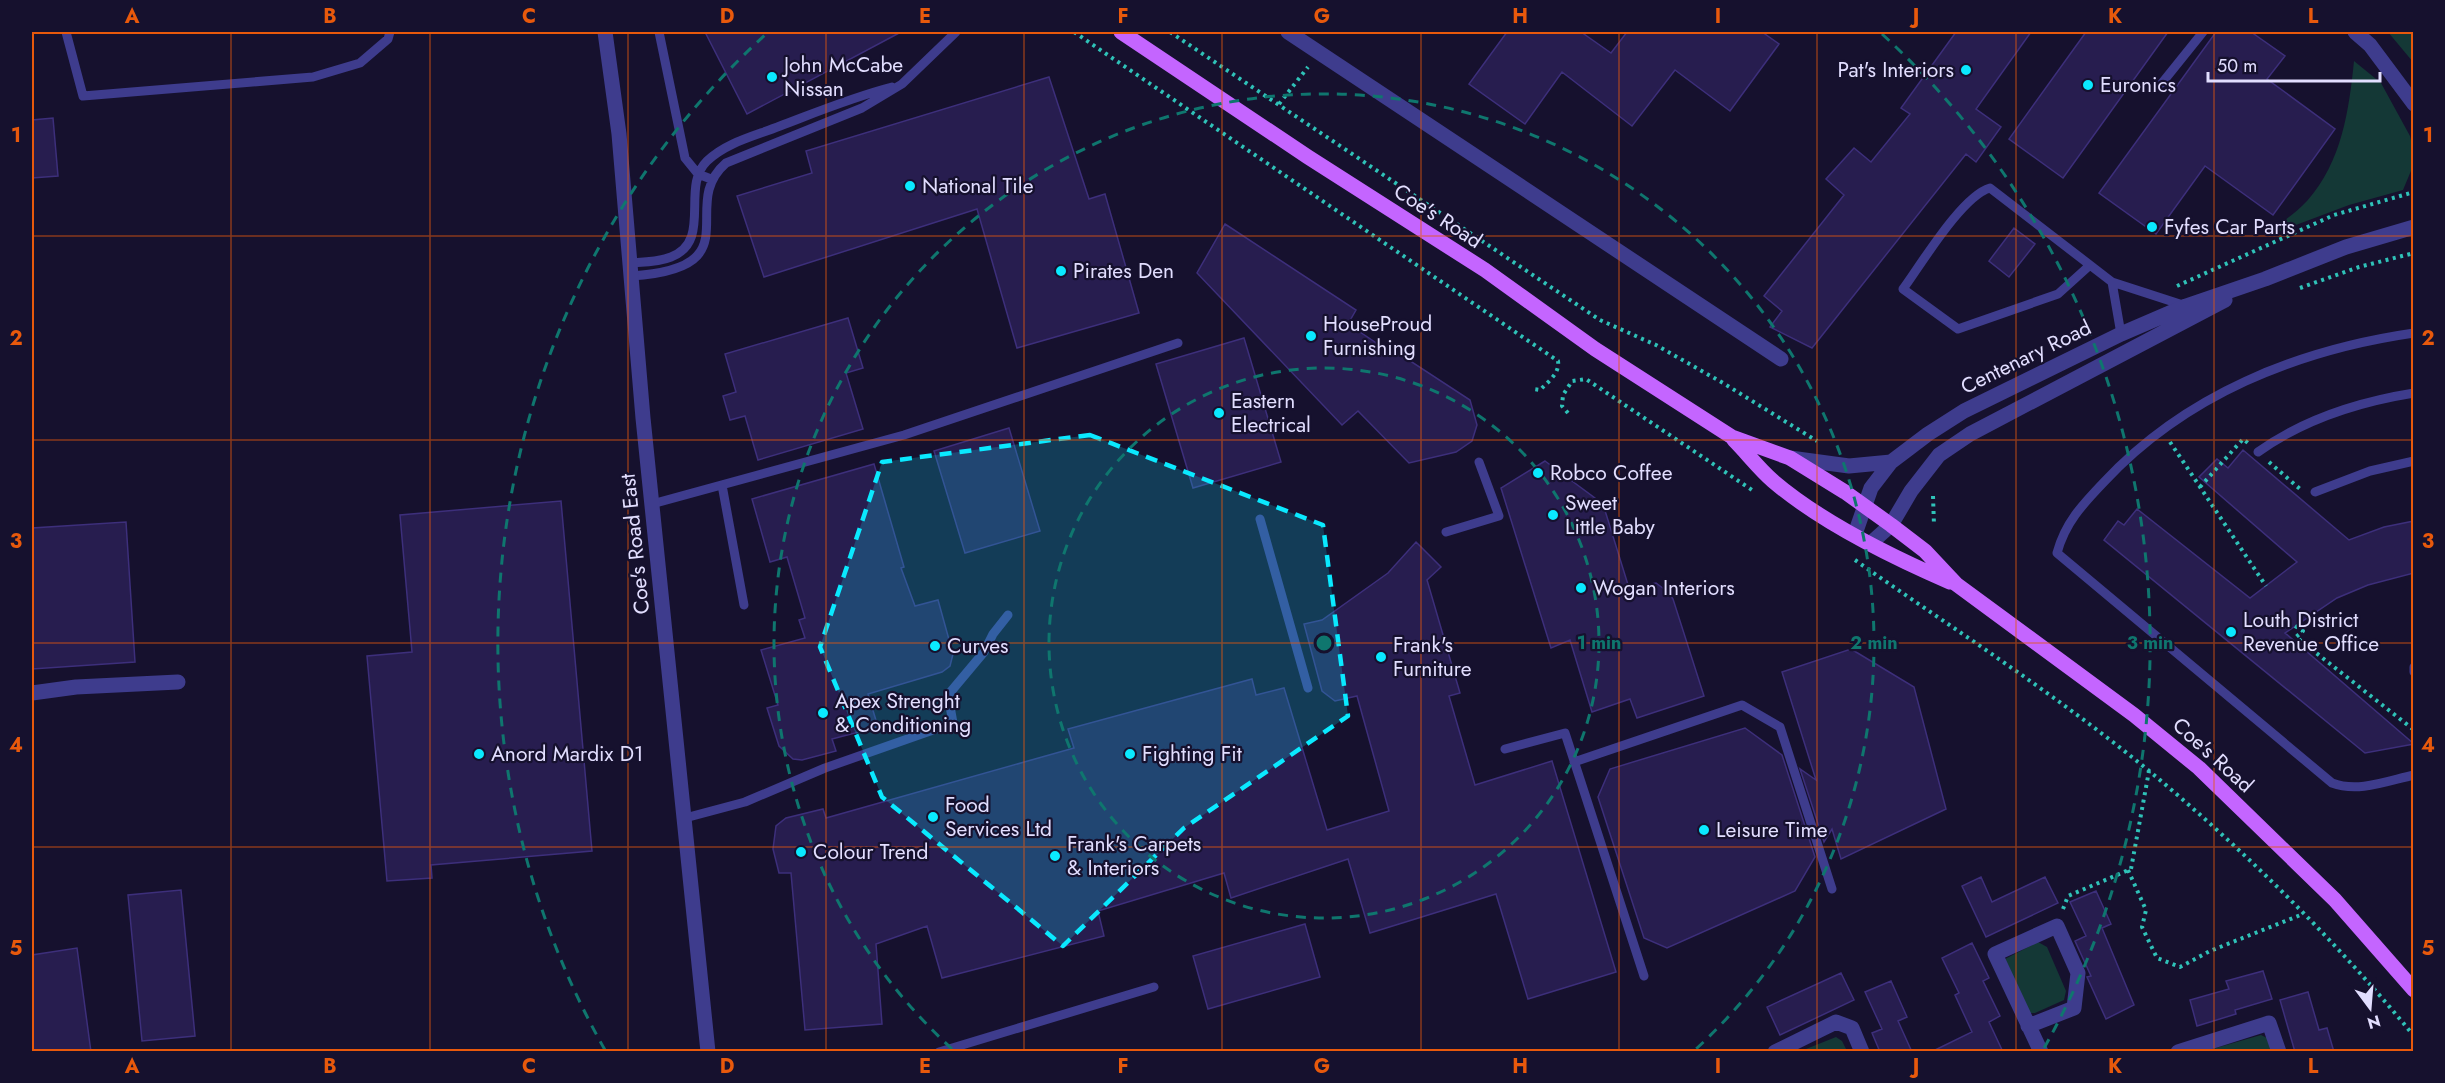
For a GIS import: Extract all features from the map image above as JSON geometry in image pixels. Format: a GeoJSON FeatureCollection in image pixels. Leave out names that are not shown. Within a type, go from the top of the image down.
{"type":"FeatureCollection","features":[{"type":"Feature","properties":{"kind":"main road","name":"Coe's Road"},"geometry":{"type":"LineString","coordinates":[[1121,32],[1308,157],[1485,270],[1595,349],[1732,437],[1790,458],[1845,492],[1891,525],[1925,551],[1956,584],[2134,714],[2199,768],[2335,900],[2414,990]]}},
{"type":"Feature","properties":{"kind":"main road","name":"Coe's Road"},"geometry":{"type":"LineString","coordinates":[[1732,437],[1772,480],[1855,534],[1904,562],[1956,584]]}},
{"type":"Feature","properties":{"kind":"street","name":"Coe's Road East"},"geometry":{"type":"LineString","coordinates":[[605,32],[619,134],[652,504],[708,1052]]}},
{"type":"Feature","properties":{"kind":"street"},"geometry":{"type":"LineString","coordinates":[[1288,32],[1781,359]]}},
{"type":"Feature","properties":{"kind":"street"},"geometry":{"type":"LineString","coordinates":[[2355,32],[2370,45],[2414,104]]}},
{"type":"Feature","properties":{"kind":"street","name":"Centenary Road"},"geometry":{"type":"LineString","coordinates":[[1855,534],[1871,488],[1891,462],[1964,411],[2121,334],[2186,306],[2265,279],[2346,247],[2414,227]]}},
{"type":"Feature","properties":{"kind":"street","name":"Centenary Road"},"geometry":{"type":"LineString","coordinates":[[1871,543],[1891,525],[1911,491],[1939,455],[1970,434],[2265,279]]}},
{"type":"Feature","properties":{"kind":"street"},"geometry":{"type":"LineString","coordinates":[[1790,458],[1849,466],[1891,462]]}},
{"type":"Feature","properties":{"kind":"street"},"geometry":{"type":"LineString","coordinates":[[32,693],[76,687],[178,682]]}},
{"type":"Feature","properties":{"kind":"street"},"geometry":{"type":"LineString","coordinates":[[2028,1026],[2074,1008],[2079,973],[2056,926],[1995,954],[2028,1026],[2041,1052]]}},
{"type":"Feature","properties":{"kind":"street"},"geometry":{"type":"LineString","coordinates":[[1775,1052],[1836,1022],[1852,1028],[1862,1052]]}},
{"type":"Feature","properties":{"kind":"street"},"geometry":{"type":"LineString","coordinates":[[2178,1052],[2269,1023],[2279,1052]]}},
{"type":"Feature","properties":{"kind":"lane"},"geometry":{"type":"LineString","coordinates":[[66,32],[83,96],[314,77],[360,63],[388,39],[390,32]]}},
{"type":"Feature","properties":{"kind":"lane"},"geometry":{"type":"LineString","coordinates":[[659,32],[685,158],[698,174],[711,179]]}},
{"type":"Feature","properties":{"kind":"lane"},"geometry":{"type":"LineString","coordinates":[[630,270],[675,271],[697,258],[706,238],[711,179],[726,163],[743,154],[862,108],[902,84],[956,32]]}},
{"type":"Feature","properties":{"kind":"lane"},"geometry":{"type":"LineString","coordinates":[[2162,83],[2203,32]]}},
{"type":"Feature","properties":{"kind":"lane"},"geometry":{"type":"LineString","coordinates":[[630,270],[671,257],[686,248],[693,235],[698,174],[718,152],[738,141],[857,96],[902,84]]}},
{"type":"Feature","properties":{"kind":"lane"},"geometry":{"type":"LineString","coordinates":[[2089,266],[2058,294],[1958,328],[1904,289],[1956,218],[1979,191],[1990,188],[2112,282],[2186,306]]}},
{"type":"Feature","properties":{"kind":"lane"},"geometry":{"type":"LineString","coordinates":[[2112,282],[2121,334]]}},
{"type":"Feature","properties":{"kind":"lane"},"geometry":{"type":"LineString","coordinates":[[2414,333],[2340,348],[2278,368],[2214,395],[2161,429],[2133,452],[2090,497],[2063,531],[2056,553],[2332,783],[2345,788],[2414,775]]}},
{"type":"Feature","properties":{"kind":"lane"},"geometry":{"type":"LineString","coordinates":[[652,504],[904,435],[1178,343]]}},
{"type":"Feature","properties":{"kind":"lane"},"geometry":{"type":"LineString","coordinates":[[2258,452],[2277,439],[2317,419],[2357,404],[2414,393]]}},
{"type":"Feature","properties":{"kind":"lane"},"geometry":{"type":"LineString","coordinates":[[2315,492],[2370,471],[2414,461]]}},
{"type":"Feature","properties":{"kind":"lane"},"geometry":{"type":"LineString","coordinates":[[1446,532],[1499,516],[1479,462]]}},
{"type":"Feature","properties":{"kind":"lane"},"geometry":{"type":"LineString","coordinates":[[722,485],[744,605]]}},
{"type":"Feature","properties":{"kind":"lane"},"geometry":{"type":"LineString","coordinates":[[1260,519],[1308,688]]}},
{"type":"Feature","properties":{"kind":"lane"},"geometry":{"type":"LineString","coordinates":[[685,818],[745,802],[825,768],[953,723],[948,695],[984,652],[993,634],[1008,615]]}},
{"type":"Feature","properties":{"kind":"lane"},"geometry":{"type":"LineString","coordinates":[[2414,667],[2414,672]]}},
{"type":"Feature","properties":{"kind":"lane"},"geometry":{"type":"LineString","coordinates":[[1574,762],[1742,705],[1780,727],[1832,889]]}},
{"type":"Feature","properties":{"kind":"lane"},"geometry":{"type":"LineString","coordinates":[[1505,749],[1565,733],[1644,976]]}},
{"type":"Feature","properties":{"kind":"lane"},"geometry":{"type":"LineString","coordinates":[[939,1052],[1154,987]]}},
{"type":"Feature","properties":{"kind":"path"},"geometry":{"type":"LineString","coordinates":[[1074,32],[1558,361],[1559,367],[1551,379],[1540,390],[1533,389]]}},
{"type":"Feature","properties":{"kind":"path"},"geometry":{"type":"LineString","coordinates":[[1279,104],[1319,53]]}},
{"type":"Feature","properties":{"kind":"path"},"geometry":{"type":"LineString","coordinates":[[2157,295],[2334,215],[2414,192]]}},
{"type":"Feature","properties":{"kind":"path"},"geometry":{"type":"LineString","coordinates":[[2297,289],[2359,267],[2414,252]]}},
{"type":"Feature","properties":{"kind":"path"},"geometry":{"type":"LineString","coordinates":[[1568,413],[1562,406],[1567,387],[1572,381],[1586,379],[1760,495]]}},
{"type":"Feature","properties":{"kind":"path"},"geometry":{"type":"LineString","coordinates":[[2161,429],[2266,586]]}},
{"type":"Feature","properties":{"kind":"path"},"geometry":{"type":"LineString","coordinates":[[1934,525],[1931,501],[1935,492]]}},
{"type":"Feature","properties":{"kind":"path"},"geometry":{"type":"LineString","coordinates":[[1847,554],[2060,703],[2149,771],[2247,856],[2372,985],[2414,1036]]}},
{"type":"Feature","properties":{"kind":"path"},"geometry":{"type":"LineString","coordinates":[[2295,626],[2303,632],[2296,637],[2414,730]]}},
{"type":"Feature","properties":{"kind":"path"},"geometry":{"type":"LineString","coordinates":[[2056,926],[2068,897],[2131,869],[2149,771]]}},
{"type":"Feature","properties":{"kind":"path"},"geometry":{"type":"LineString","coordinates":[[2128,870],[2146,910],[2142,927],[2157,957],[2180,967],[2210,951],[2303,914]]}},
{"type":"Feature","properties":{"kind":"highlighted area"},"geometry":{"type":"Polygon","coordinates":[[[1090,435],[1323,525],[1348,716],[1184,828],[1063,946],[882,797],[820,647],[882,462],[1090,435]]]}},
{"type":"Feature","properties":{"kind":"green space"},"geometry":{"type":"Polygon","coordinates":[[[2388,32],[2413,32],[2413,62],[2388,32]]]}},
{"type":"Feature","properties":{"kind":"green space"},"geometry":{"type":"Polygon","coordinates":[[[2354,61],[2381,83],[2410,136],[2413,166],[2403,190],[2349,205],[2280,231],[2271,231],[2307,201],[2328,170],[2342,135],[2354,61]]]}},
{"type":"Feature","properties":{"kind":"green space"},"geometry":{"type":"Polygon","coordinates":[[[2038,942],[2047,947],[2066,991],[2064,1000],[2030,1013],[2005,959],[2038,942]]]}},
{"type":"Feature","properties":{"kind":"green space"},"geometry":{"type":"Polygon","coordinates":[[[2261,1035],[2267,1038],[2271,1049],[2268,1052],[2202,1052],[2261,1035]]]}},
{"type":"Feature","properties":{"kind":"green space"},"geometry":{"type":"Polygon","coordinates":[[[1836,1037],[1842,1041],[1847,1051],[1801,1051],[1836,1037]]]}},
{"type":"Feature","properties":{"kind":"building","name":"John McCabe Nissan"},"geometry":{"type":"Polygon","coordinates":[[[705,32],[901,32],[747,114],[705,32]]]}},
{"type":"Feature","properties":{"kind":"building"},"geometry":{"type":"Polygon","coordinates":[[[1507,32],[1581,32],[1611,53],[1627,32],[1762,32],[1779,44],[1730,111],[1675,70],[1632,126],[1562,72],[1525,124],[1469,84],[1507,32]]]}},
{"type":"Feature","properties":{"kind":"building"},"geometry":{"type":"Polygon","coordinates":[[[1956,32],[2031,32],[1976,109],[2001,127],[1976,162],[1966,154],[1812,348],[1770,327],[1782,311],[1764,296],[1844,195],[1826,179],[1854,148],[1871,162],[1910,114],[1901,108],[1956,32]]]}},
{"type":"Feature","properties":{"kind":"building","name":"Euronics"},"geometry":{"type":"Polygon","coordinates":[[[2086,32],[2168,32],[2063,178],[2009,139],[2086,32]]]}},
{"type":"Feature","properties":{"kind":"building"},"geometry":{"type":"Polygon","coordinates":[[[2216,32],[2251,32],[2285,56],[2267,79],[2335,129],[2273,215],[2205,166],[2156,234],[2099,193],[2216,32]]]}},
{"type":"Feature","properties":{"kind":"building","name":"National Tile"},"geometry":{"type":"Polygon","coordinates":[[[1049,77],[1089,199],[1105,194],[1139,313],[1017,348],[977,209],[764,277],[737,196],[812,173],[806,151],[1049,77]]]}},
{"type":"Feature","properties":{"kind":"building"},"geometry":{"type":"Polygon","coordinates":[[[53,118],[58,176],[32,178],[32,120],[53,118]]]}},
{"type":"Feature","properties":{"kind":"building","name":"HouseProud Furnishing"},"geometry":{"type":"Polygon","coordinates":[[[1225,224],[1356,310],[1348,324],[1387,350],[1389,347],[1470,400],[1477,425],[1472,441],[1456,452],[1409,463],[1358,411],[1342,425],[1197,273],[1225,224]]]}},
{"type":"Feature","properties":{"kind":"building"},"geometry":{"type":"Polygon","coordinates":[[[2014,228],[2035,244],[2009,277],[1989,261],[2014,228]]]}},
{"type":"Feature","properties":{"kind":"building"},"geometry":{"type":"Polygon","coordinates":[[[848,318],[863,368],[846,373],[863,429],[758,460],[745,416],[730,420],[723,396],[736,392],[725,354],[848,318]]]}},
{"type":"Feature","properties":{"kind":"building","name":"Eastern Electrical"},"geometry":{"type":"Polygon","coordinates":[[[1244,338],[1281,462],[1193,488],[1156,364],[1244,338]]]}},
{"type":"Feature","properties":{"kind":"building"},"geometry":{"type":"Polygon","coordinates":[[[1009,428],[1040,531],[965,553],[934,451],[1009,428]]]}},
{"type":"Feature","properties":{"kind":"building"},"geometry":{"type":"Polygon","coordinates":[[[2243,450],[2349,540],[2384,527],[2414,521],[2414,573],[2368,585],[2337,598],[2285,633],[2414,744],[2365,753],[2104,540],[2118,521],[2124,525],[2137,509],[2250,598],[2297,562],[2199,477],[2217,459],[2228,468],[2243,450]]]}},
{"type":"Feature","properties":{"kind":"building","name":"Wogan Interiors"},"geometry":{"type":"Polygon","coordinates":[[[1545,461],[1603,504],[1629,588],[1656,583],[1673,599],[1704,696],[1637,718],[1630,699],[1592,712],[1570,640],[1551,648],[1501,488],[1545,461]]]}},
{"type":"Feature","properties":{"kind":"building"},"geometry":{"type":"Polygon","coordinates":[[[874,464],[904,567],[901,568],[915,606],[938,600],[953,654],[950,666],[942,672],[868,694],[878,727],[832,739],[836,751],[802,760],[793,759],[779,746],[767,708],[778,705],[761,650],[805,638],[799,620],[805,618],[787,557],[770,562],[752,499],[874,464]]]}},
{"type":"Feature","properties":{"kind":"building","name":"Anord Mardix D1"},"geometry":{"type":"Polygon","coordinates":[[[561,501],[592,851],[431,865],[432,878],[387,881],[367,656],[412,652],[400,515],[561,501]]]}},
{"type":"Feature","properties":{"kind":"building"},"geometry":{"type":"Polygon","coordinates":[[[126,522],[135,662],[32,669],[32,528],[126,522]]]}},
{"type":"Feature","properties":{"kind":"building","name":"Frank's Carpets & Interiors"},"geometry":{"type":"Polygon","coordinates":[[[1416,542],[1441,567],[1427,580],[1460,693],[1449,696],[1475,785],[1552,761],[1616,972],[1528,999],[1496,894],[1370,933],[1348,859],[1231,898],[1224,873],[1098,911],[1104,936],[942,978],[927,926],[876,944],[882,1024],[805,1030],[791,873],[779,873],[773,849],[776,826],[786,818],[823,809],[826,818],[1074,748],[1068,729],[1252,679],[1256,695],[1284,688],[1327,830],[1389,811],[1357,696],[1335,701],[1322,691],[1304,624],[1322,620],[1388,573],[1416,542]]]}},
{"type":"Feature","properties":{"kind":"building"},"geometry":{"type":"Polygon","coordinates":[[[1851,649],[1914,687],[1946,809],[1841,859],[1832,829],[1824,842],[1800,769],[1816,780],[1782,672],[1851,649]]]}},
{"type":"Feature","properties":{"kind":"building","name":"Leisure Time"},"geometry":{"type":"Polygon","coordinates":[[[1745,728],[1782,755],[1815,857],[1795,891],[1667,948],[1644,938],[1598,797],[1610,769],[1745,728]]]}},
{"type":"Feature","properties":{"kind":"building"},"geometry":{"type":"Polygon","coordinates":[[[1981,877],[1992,902],[2045,877],[2058,903],[1986,937],[1962,886],[1981,877]]]}},
{"type":"Feature","properties":{"kind":"building"},"geometry":{"type":"Polygon","coordinates":[[[181,890],[195,1036],[142,1041],[128,895],[181,890]]]}},
{"type":"Feature","properties":{"kind":"building"},"geometry":{"type":"Polygon","coordinates":[[[2096,891],[2111,924],[2102,928],[2134,1005],[2106,1019],[2087,977],[2091,976],[2075,941],[2086,936],[2070,902],[2096,891]]]}},
{"type":"Feature","properties":{"kind":"building"},"geometry":{"type":"Polygon","coordinates":[[[1305,924],[1320,977],[1208,1009],[1193,956],[1305,924]]]}},
{"type":"Feature","properties":{"kind":"building"},"geometry":{"type":"Polygon","coordinates":[[[1972,943],[1989,978],[1983,981],[2000,1016],[1989,1022],[2003,1052],[1931,1052],[1972,1032],[1955,995],[1959,993],[1942,958],[1972,943]]]}},
{"type":"Feature","properties":{"kind":"building"},"geometry":{"type":"Polygon","coordinates":[[[77,948],[91,1052],[32,1052],[32,955],[77,948]]]}},
{"type":"Feature","properties":{"kind":"building"},"geometry":{"type":"Polygon","coordinates":[[[2263,971],[2272,999],[2235,1010],[2236,1014],[2197,1026],[2190,1000],[2229,989],[2226,981],[2263,971]]]}},
{"type":"Feature","properties":{"kind":"building"},"geometry":{"type":"Polygon","coordinates":[[[1841,973],[1854,1000],[1780,1035],[1767,1007],[1841,973]]]}},
{"type":"Feature","properties":{"kind":"building"},"geometry":{"type":"Polygon","coordinates":[[[1891,981],[1907,1017],[1898,1021],[1912,1052],[1880,1052],[1872,1033],[1882,1029],[1865,992],[1891,981]]]}},
{"type":"Feature","properties":{"kind":"building"},"geometry":{"type":"Polygon","coordinates":[[[2308,992],[2319,1030],[2327,1028],[2334,1052],[2295,1052],[2280,1000],[2308,992]]]}},
{"type":"Feature","properties":{"kind":"place","name":"Pat's Interiors"},"geometry":{"type":"Point","coordinates":[1966,70]}},
{"type":"Feature","properties":{"kind":"place","name":"John McCabe Nissan"},"geometry":{"type":"Point","coordinates":[772,77]}},
{"type":"Feature","properties":{"kind":"place","name":"Euronics"},"geometry":{"type":"Point","coordinates":[2088,85]}},
{"type":"Feature","properties":{"kind":"place","name":"National Tile"},"geometry":{"type":"Point","coordinates":[910,186]}},
{"type":"Feature","properties":{"kind":"place","name":"Fyfes Car Parts"},"geometry":{"type":"Point","coordinates":[2152,227]}},
{"type":"Feature","properties":{"kind":"place","name":"Pirates Den"},"geometry":{"type":"Point","coordinates":[1061,271]}},
{"type":"Feature","properties":{"kind":"place","name":"HouseProud Furnishing"},"geometry":{"type":"Point","coordinates":[1311,336]}},
{"type":"Feature","properties":{"kind":"place","name":"Eastern Electrical"},"geometry":{"type":"Point","coordinates":[1219,413]}},
{"type":"Feature","properties":{"kind":"place","name":"Robco Coffee"},"geometry":{"type":"Point","coordinates":[1538,473]}},
{"type":"Feature","properties":{"kind":"place","name":"Sweet Little Baby"},"geometry":{"type":"Point","coordinates":[1553,515]}},
{"type":"Feature","properties":{"kind":"place","name":"Wogan Interiors"},"geometry":{"type":"Point","coordinates":[1581,588]}},
{"type":"Feature","properties":{"kind":"place","name":"Louth District Revenue Office"},"geometry":{"type":"Point","coordinates":[2231,632]}},
{"type":"Feature","properties":{"kind":"place","name":"Curves"},"geometry":{"type":"Point","coordinates":[935,646]}},
{"type":"Feature","properties":{"kind":"place","name":"Frank's Furniture"},"geometry":{"type":"Point","coordinates":[1381,657]}},
{"type":"Feature","properties":{"kind":"place","name":"Apex Strenght & Conditioning"},"geometry":{"type":"Point","coordinates":[823,713]}},
{"type":"Feature","properties":{"kind":"place","name":"Anord Mardix D1"},"geometry":{"type":"Point","coordinates":[479,754]}},
{"type":"Feature","properties":{"kind":"place","name":"Fighting Fit"},"geometry":{"type":"Point","coordinates":[1130,754]}},
{"type":"Feature","properties":{"kind":"place","name":"Food Services Ltd"},"geometry":{"type":"Point","coordinates":[933,817]}},
{"type":"Feature","properties":{"kind":"place","name":"Leisure Time"},"geometry":{"type":"Point","coordinates":[1704,830]}},
{"type":"Feature","properties":{"kind":"place","name":"Colour Trend"},"geometry":{"type":"Point","coordinates":[801,852]}},
{"type":"Feature","properties":{"kind":"place","name":"Frank's Carpets & Interiors"},"geometry":{"type":"Point","coordinates":[1055,856]}}]}
